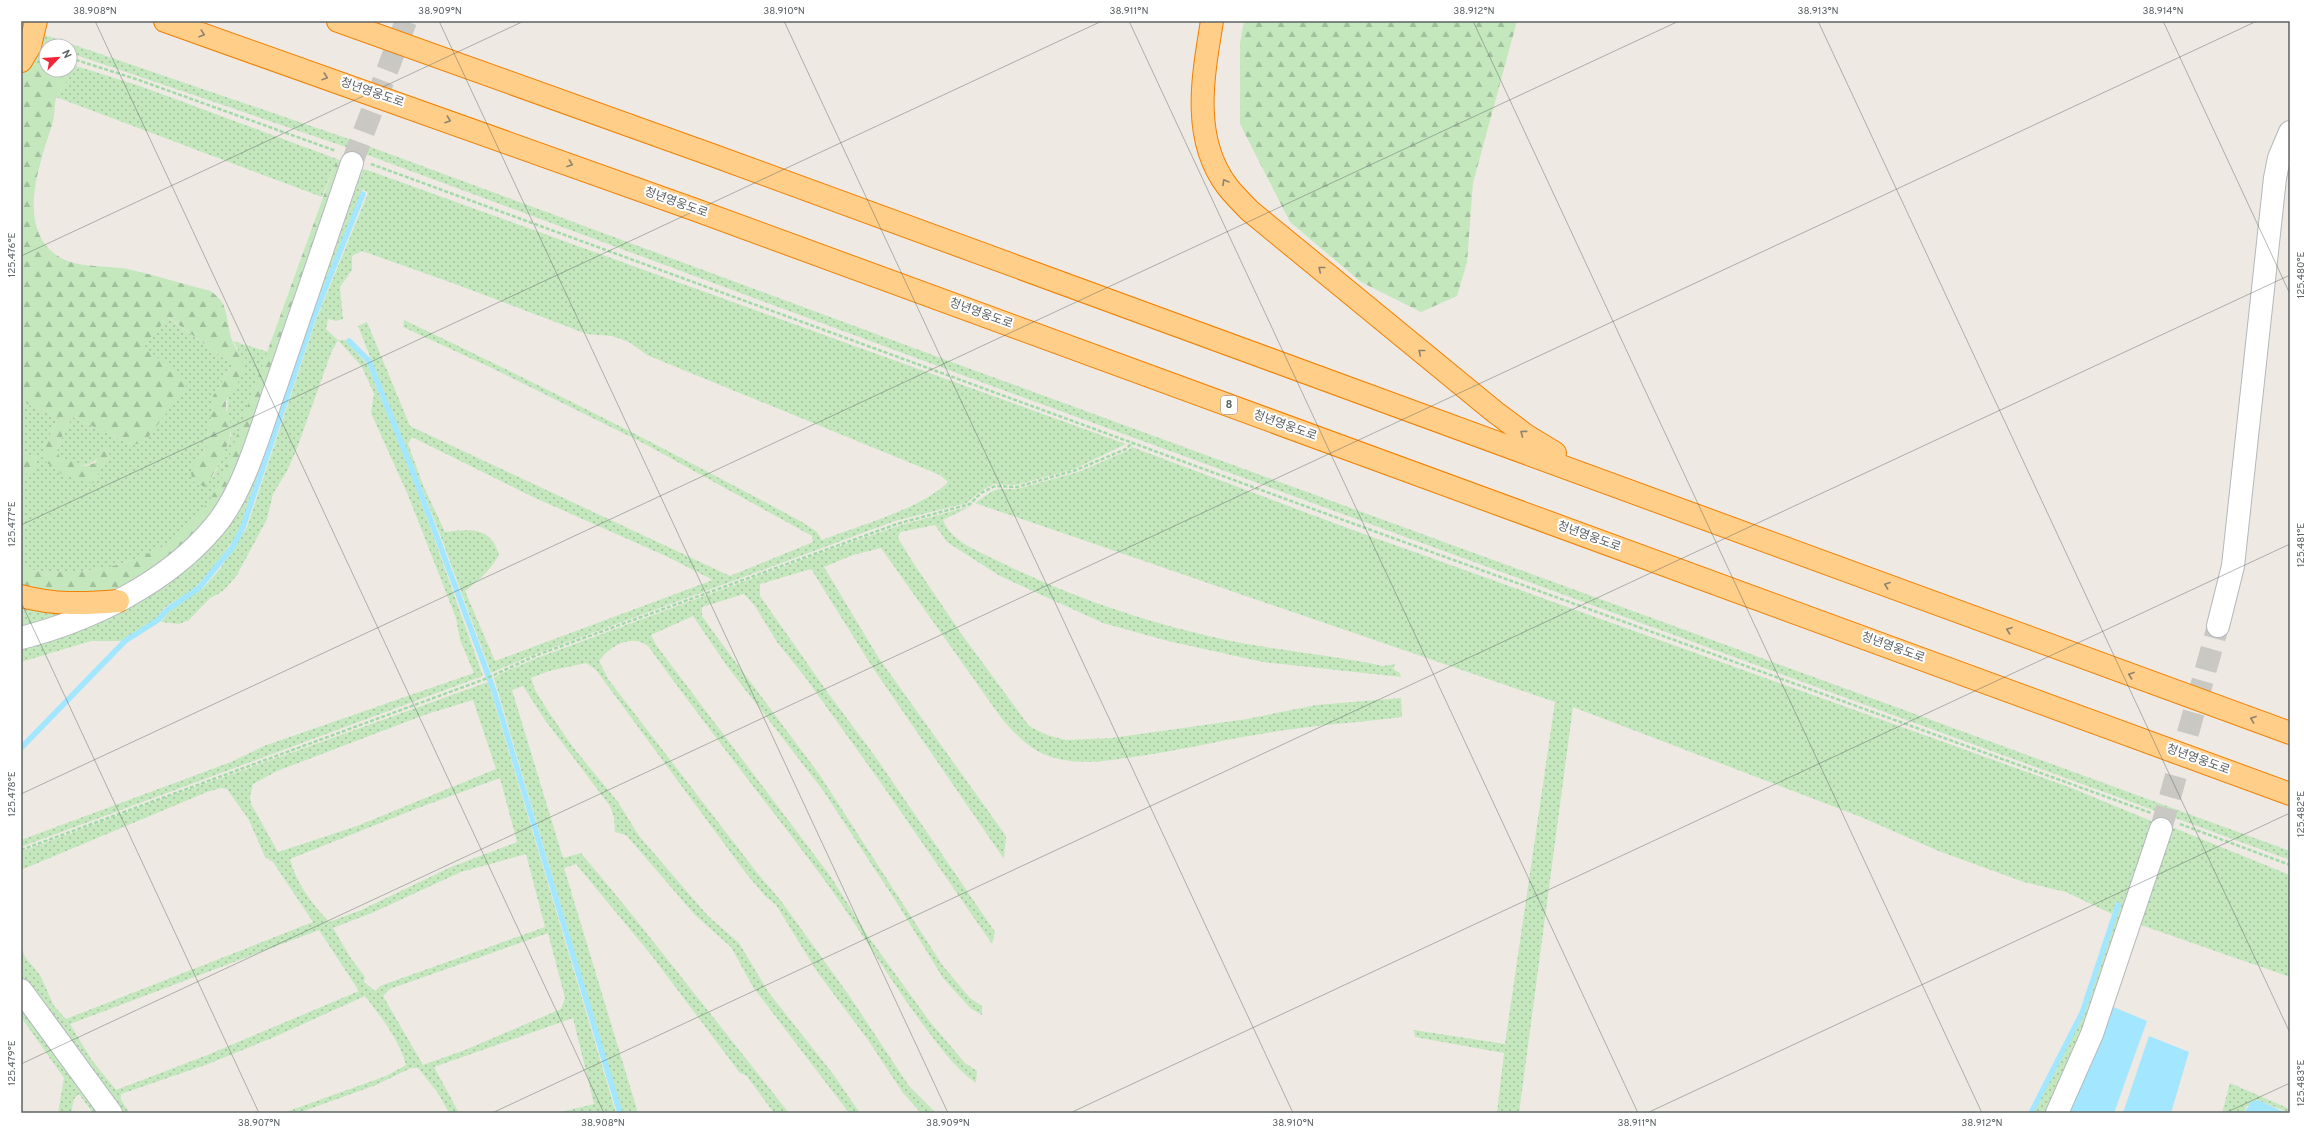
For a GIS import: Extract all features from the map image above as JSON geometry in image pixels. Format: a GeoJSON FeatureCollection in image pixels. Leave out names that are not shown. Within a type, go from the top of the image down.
{"type":"FeatureCollection","features":[{"type":"Feature","properties":{"kind":"highway"},"geometry":{"type":"LineString","coordinates":[[21,61],[30,46],[36,21]]}},
{"type":"Feature","properties":{"kind":"highway","name":"청년영웅도로"},"geometry":{"type":"LineString","coordinates":[[166,21],[700,211],[2290,794]]}},
{"type":"Feature","properties":{"kind":"highway"},"geometry":{"type":"LineString","coordinates":[[338,21],[660,136],[2290,733]]}},
{"type":"Feature","properties":{"kind":"highway"},"geometry":{"type":"LineString","coordinates":[[1212,21],[1202,92],[1203,126],[1212,156],[1227,186],[1250,211],[1495,412],[1527,436],[1604,482]]}},
{"type":"Feature","properties":{"kind":"highway"},"geometry":{"type":"LineString","coordinates":[[21,596],[56,603],[83,605],[118,602]]}},
{"type":"Feature","properties":{"kind":"street"},"geometry":{"type":"LineString","coordinates":[[2218,626],[2233,566],[2274,187],[2279,158],[2290,132]]}},
{"type":"Feature","properties":{"kind":"street"},"geometry":{"type":"LineString","coordinates":[[21,638],[96,613],[118,602],[155,579],[188,552],[214,527],[226,510],[250,460],[353,159]]}},
{"type":"Feature","properties":{"kind":"street"},"geometry":{"type":"LineString","coordinates":[[2057,1113],[2092,1034],[2163,822]]}},
{"type":"Feature","properties":{"kind":"street"},"geometry":{"type":"LineString","coordinates":[[21,990],[111,1113]]}},
{"type":"Feature","properties":{"kind":"path"},"geometry":{"type":"LineString","coordinates":[[78,61],[143,82],[1133,442],[1309,508],[1970,745],[2163,822],[2290,865]]}},
{"type":"Feature","properties":{"kind":"path"},"geometry":{"type":"LineString","coordinates":[[21,850],[478,682],[537,655],[810,555],[897,524],[970,504],[981,493],[995,486],[1017,487],[1076,470],[1126,449],[1133,442]]}},
{"type":"Feature","properties":{"kind":"green space"},"geometry":{"type":"Polygon","coordinates":[[[1244,21],[1517,21],[1473,183],[1467,262],[1457,296],[1421,312],[1361,282],[1290,222],[1240,124],[1240,43],[1244,21]]]}},
{"type":"Feature","properties":{"kind":"green space"},"geometry":{"type":"Polygon","coordinates":[[[42,34],[54,38],[40,38],[42,34]]]}},
{"type":"Feature","properties":{"kind":"green space"},"geometry":{"type":"Polygon","coordinates":[[[78,46],[349,139],[976,371],[2290,851],[2290,860],[973,379],[346,147],[78,56],[78,46]]]}},
{"type":"Feature","properties":{"kind":"green space"},"geometry":{"type":"Polygon","coordinates":[[[36,53],[38,54],[38,66],[29,62],[36,53]]]}},
{"type":"Feature","properties":{"kind":"green space"},"geometry":{"type":"Polygon","coordinates":[[[29,62],[38,66],[38,78],[69,78],[56,98],[53,122],[37,176],[34,194],[34,212],[37,229],[45,244],[58,256],[75,263],[123,268],[211,291],[223,304],[231,336],[242,360],[243,369],[241,378],[229,395],[226,403],[226,409],[231,426],[229,440],[213,475],[205,487],[192,481],[191,471],[196,460],[204,453],[211,418],[211,399],[233,365],[168,317],[144,347],[189,382],[145,442],[132,445],[73,417],[65,429],[57,449],[60,458],[85,466],[95,463],[102,448],[106,449],[109,455],[93,483],[63,475],[45,461],[44,446],[59,418],[21,401],[21,77],[29,62]]]}},
{"type":"Feature","properties":{"kind":"green space"},"geometry":{"type":"Polygon","coordinates":[[[78,67],[140,86],[337,159],[322,197],[56,97],[69,78],[78,78],[78,67]]]}},
{"type":"Feature","properties":{"kind":"green space"},"geometry":{"type":"Polygon","coordinates":[[[337,159],[347,163],[236,471],[214,514],[171,554],[143,575],[121,587],[98,593],[66,595],[21,588],[21,569],[51,572],[80,571],[108,567],[135,559],[159,547],[181,531],[202,511],[219,485],[337,159]]]}},
{"type":"Feature","properties":{"kind":"green space"},"geometry":{"type":"Polygon","coordinates":[[[363,169],[1126,444],[1074,469],[1016,485],[993,484],[978,493],[967,503],[895,521],[535,654],[491,673],[441,537],[358,326],[367,322],[410,426],[730,576],[813,542],[812,536],[645,444],[494,369],[403,327],[404,320],[555,393],[704,469],[802,522],[817,532],[822,540],[907,508],[923,500],[948,482],[940,475],[647,355],[629,342],[612,336],[587,334],[458,285],[362,251],[352,256],[352,270],[340,287],[343,319],[336,321],[328,319],[326,329],[338,340],[331,353],[296,451],[287,471],[273,494],[267,519],[237,575],[227,587],[220,593],[210,598],[189,620],[179,624],[161,622],[170,610],[203,588],[220,569],[247,527],[316,320],[368,193],[363,189],[309,322],[265,448],[251,501],[238,533],[221,558],[194,589],[164,608],[155,621],[122,641],[91,641],[21,662],[21,645],[88,626],[116,615],[144,598],[194,561],[316,294],[363,169]],[[412,437],[408,444],[423,485],[445,532],[471,530],[485,534],[491,539],[499,555],[484,574],[465,591],[495,661],[713,580],[668,557],[533,497],[412,437]]]}},
{"type":"Feature","properties":{"kind":"green space"},"geometry":{"type":"Polygon","coordinates":[[[167,317],[233,365],[211,399],[211,418],[204,453],[196,460],[213,477],[231,436],[231,426],[227,415],[228,395],[242,374],[238,350],[233,341],[268,352],[219,487],[212,501],[188,527],[167,543],[146,555],[123,564],[74,572],[48,572],[21,569],[21,478],[35,467],[36,458],[21,451],[21,401],[59,418],[44,446],[93,483],[109,455],[106,449],[95,460],[86,465],[75,464],[60,458],[57,449],[65,429],[73,417],[132,445],[144,347],[167,317]]]}},
{"type":"Feature","properties":{"kind":"green space"},"geometry":{"type":"Polygon","coordinates":[[[338,340],[345,340],[367,364],[409,468],[483,676],[21,847],[21,840],[231,762],[264,746],[474,673],[460,640],[456,618],[408,495],[371,413],[374,394],[362,367],[338,340]]]}},
{"type":"Feature","properties":{"kind":"green space"},"geometry":{"type":"Polygon","coordinates":[[[1132,447],[1339,525],[2069,787],[2161,825],[2051,1113],[2033,1113],[2084,1014],[2120,903],[2116,903],[2112,914],[2066,892],[2024,882],[1941,852],[1861,817],[1573,707],[1519,1113],[1497,1113],[1504,1053],[1415,1037],[1414,1030],[1505,1044],[1555,702],[975,503],[998,489],[1017,489],[1078,472],[1127,451],[1132,447]]]}},
{"type":"Feature","properties":{"kind":"green space"},"geometry":{"type":"Polygon","coordinates":[[[21,451],[36,458],[35,467],[21,478],[21,451]]]}},
{"type":"Feature","properties":{"kind":"green space"},"geometry":{"type":"Polygon","coordinates":[[[971,506],[943,520],[952,534],[967,546],[1056,587],[1113,609],[1171,627],[1231,641],[1383,666],[1395,664],[1393,669],[1400,673],[1401,677],[1263,662],[1168,641],[1103,623],[1000,576],[947,542],[935,525],[900,532],[898,538],[960,632],[1029,726],[1047,735],[1066,740],[1112,738],[1247,719],[1316,705],[1401,698],[1402,717],[1284,730],[1167,752],[1114,760],[1084,762],[1047,756],[1026,743],[1002,719],[881,548],[853,555],[824,567],[878,657],[1006,836],[1004,859],[873,668],[811,569],[760,584],[760,596],[828,693],[877,759],[995,932],[992,944],[881,783],[805,677],[777,642],[755,606],[744,594],[702,607],[702,616],[819,774],[943,966],[970,998],[982,1006],[982,1015],[970,1008],[943,978],[897,903],[822,789],[727,666],[693,616],[651,635],[656,645],[831,877],[868,936],[930,1022],[965,1063],[977,1071],[976,1083],[960,1070],[921,1022],[831,889],[648,646],[642,642],[628,641],[609,650],[599,661],[608,679],[758,874],[781,901],[848,994],[909,1086],[936,1113],[921,1113],[903,1093],[868,1040],[818,973],[776,905],[765,896],[745,872],[596,670],[586,663],[549,671],[531,678],[535,690],[548,711],[572,746],[618,802],[639,836],[708,916],[739,943],[769,993],[833,1074],[860,1113],[849,1113],[753,987],[731,947],[695,915],[626,835],[615,832],[614,817],[610,806],[545,720],[523,686],[512,690],[563,858],[581,853],[629,911],[789,1113],[774,1113],[746,1075],[740,1073],[652,956],[576,864],[564,868],[638,1113],[622,1113],[494,678],[537,658],[818,554],[898,526],[971,506]]]}},
{"type":"Feature","properties":{"kind":"green space"},"geometry":{"type":"Polygon","coordinates":[[[21,604],[64,613],[62,616],[21,630],[21,604]]]}},
{"type":"Feature","properties":{"kind":"green space"},"geometry":{"type":"Polygon","coordinates":[[[488,682],[616,1113],[557,1113],[594,1104],[573,1018],[434,1067],[459,1113],[449,1113],[438,1093],[418,1068],[411,1068],[376,1085],[298,1113],[283,1113],[386,1076],[406,1065],[394,1037],[365,996],[272,1038],[208,1064],[121,1094],[121,1100],[130,1113],[115,1113],[21,983],[21,946],[25,957],[40,975],[54,1006],[66,1019],[313,922],[273,862],[265,857],[249,820],[227,789],[221,788],[207,792],[21,870],[21,852],[143,806],[488,682]],[[473,700],[427,714],[277,771],[253,784],[250,796],[251,804],[278,852],[357,826],[496,769],[473,700]],[[500,778],[418,808],[290,859],[300,885],[329,922],[361,910],[451,867],[517,842],[500,778]],[[526,854],[461,872],[374,912],[333,928],[350,957],[365,977],[364,982],[375,991],[380,986],[545,927],[526,854]],[[319,930],[70,1024],[91,1059],[116,1090],[205,1056],[359,991],[319,930]],[[548,933],[390,989],[383,996],[423,1065],[465,1050],[561,1009],[565,998],[548,933]]]}},
{"type":"Feature","properties":{"kind":"green space"},"geometry":{"type":"Polygon","coordinates":[[[2167,825],[2290,875],[2290,977],[2135,923],[2167,825]]]}},
{"type":"Feature","properties":{"kind":"green space"},"geometry":{"type":"Polygon","coordinates":[[[21,999],[105,1113],[93,1113],[79,1094],[74,1099],[71,1113],[58,1113],[64,1078],[21,1017],[21,999]]]}},
{"type":"Feature","properties":{"kind":"green space"},"geometry":{"type":"Polygon","coordinates":[[[2230,1083],[2290,1109],[2290,1113],[2257,1100],[2246,1107],[2244,1113],[2222,1113],[2230,1083]]]}},
{"type":"Feature","properties":{"kind":"water"},"geometry":{"type":"Polygon","coordinates":[[[2106,1004],[2147,1021],[2114,1113],[2064,1113],[2106,1004]]]}},
{"type":"Feature","properties":{"kind":"water"},"geometry":{"type":"Polygon","coordinates":[[[2149,1036],[2189,1052],[2171,1113],[2123,1113],[2149,1036]]]}},
{"type":"Feature","properties":{"kind":"water"},"geometry":{"type":"Polygon","coordinates":[[[2258,1100],[2286,1113],[2244,1113],[2251,1102],[2258,1100]]]}},
{"type":"Feature","properties":{"kind":"waterway"},"geometry":{"type":"LineString","coordinates":[[21,748],[125,641],[158,620],[167,610],[199,588],[232,548],[243,527],[313,319],[363,194]]}},
{"type":"Feature","properties":{"kind":"waterway"},"geometry":{"type":"LineString","coordinates":[[349,341],[369,361],[411,467],[494,691],[620,1113]]}},
{"type":"Feature","properties":{"kind":"waterway"},"geometry":{"type":"LineString","coordinates":[[2031,1113],[2082,1013],[2118,905]]}},
{"type":"Feature","properties":{"kind":"tunnel"},"geometry":{"type":"LineString","coordinates":[[352,163],[406,21]]}},
{"type":"Feature","properties":{"kind":"tunnel"},"geometry":{"type":"LineString","coordinates":[[2161,829],[2218,626]]}}]}
